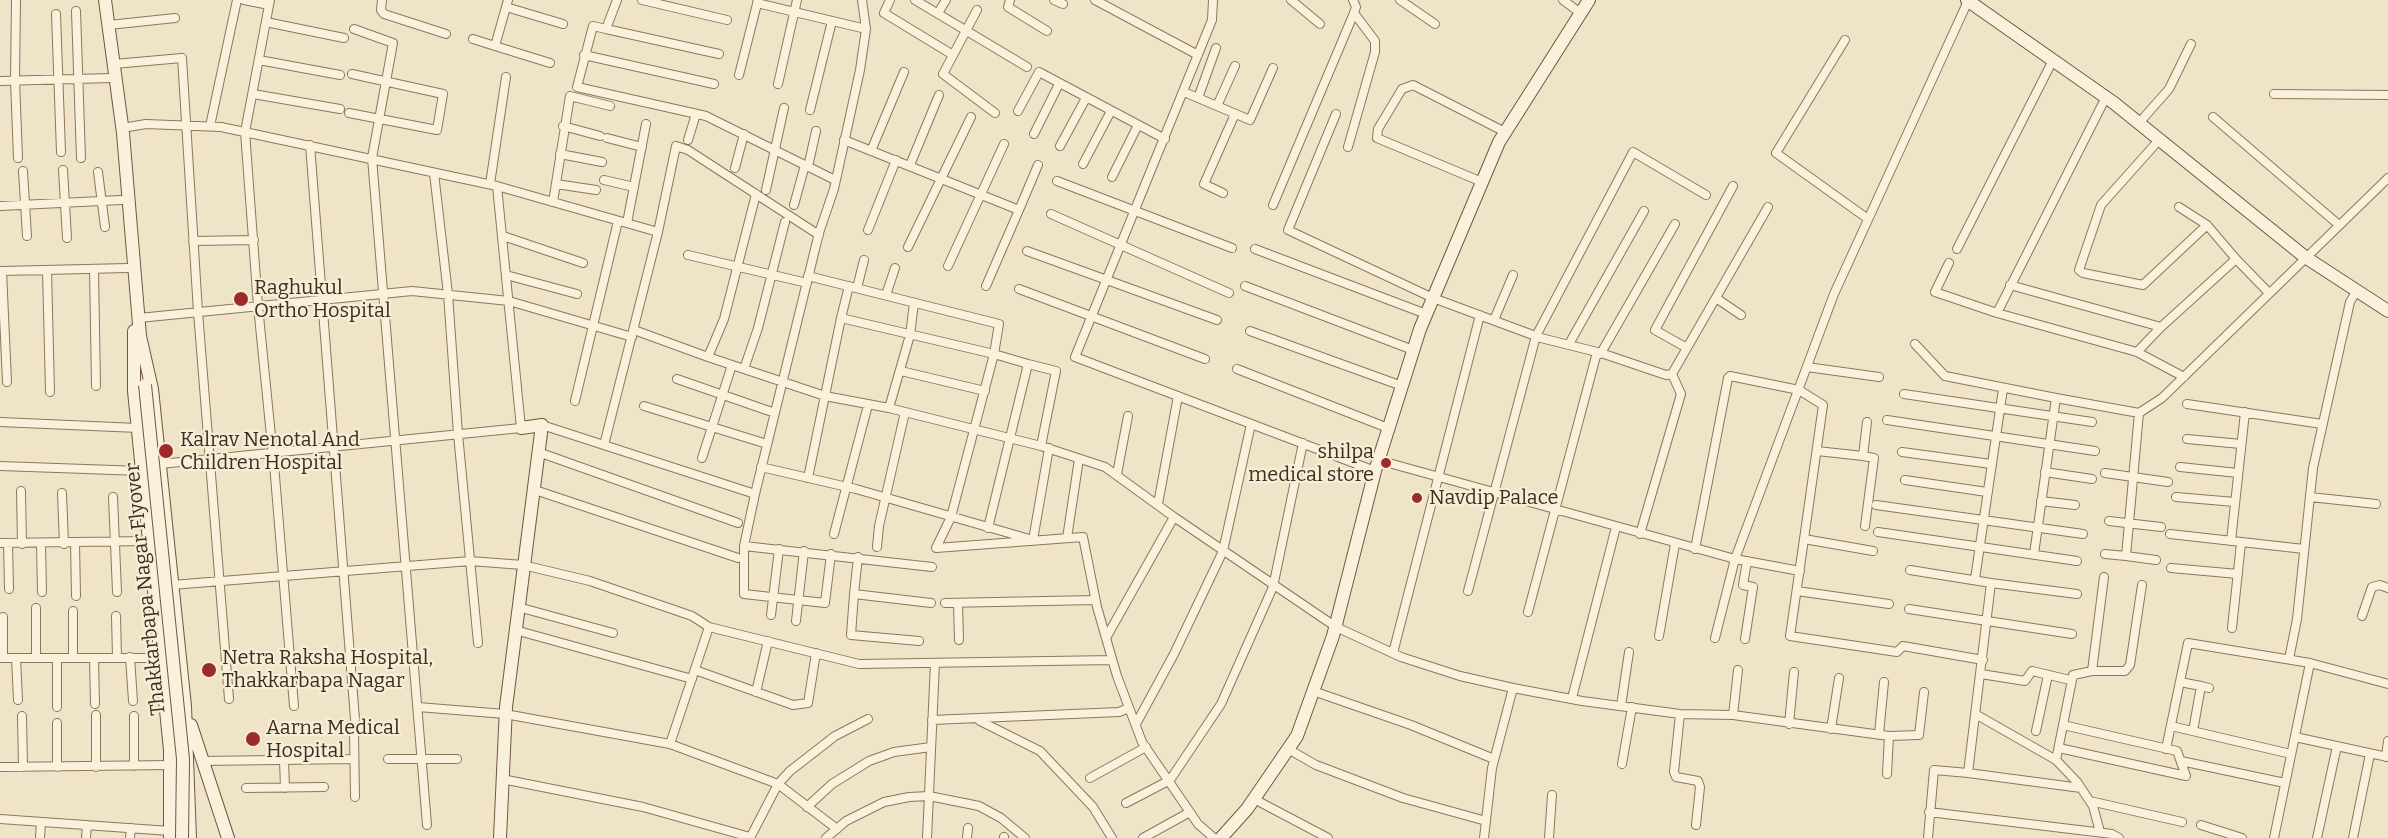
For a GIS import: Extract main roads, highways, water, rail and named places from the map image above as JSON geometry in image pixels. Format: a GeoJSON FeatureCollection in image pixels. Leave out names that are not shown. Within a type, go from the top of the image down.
{"type":"FeatureCollection","features":[{"type":"Feature","properties":{"kind":"place","name":"Raghukul Ortho Hospital"},"geometry":{"type":"Point","coordinates":[241,299]}},
{"type":"Feature","properties":{"kind":"place","name":"Kalrav Nenotal And Children Hospital"},"geometry":{"type":"Point","coordinates":[166,451]}},
{"type":"Feature","properties":{"kind":"place","name":"shilpa medical store"},"geometry":{"type":"Point","coordinates":[1386,463]}},
{"type":"Feature","properties":{"kind":"place","name":"Navdip Palace"},"geometry":{"type":"Point","coordinates":[1417,498]}},
{"type":"Feature","properties":{"kind":"place","name":"Netra Raksha Hospital, Thakkarbapa Nagar"},"geometry":{"type":"Point","coordinates":[209,670]}},
{"type":"Feature","properties":{"kind":"place","name":"Aarna Medical Hospital"},"geometry":{"type":"Point","coordinates":[253,739]}}]}
